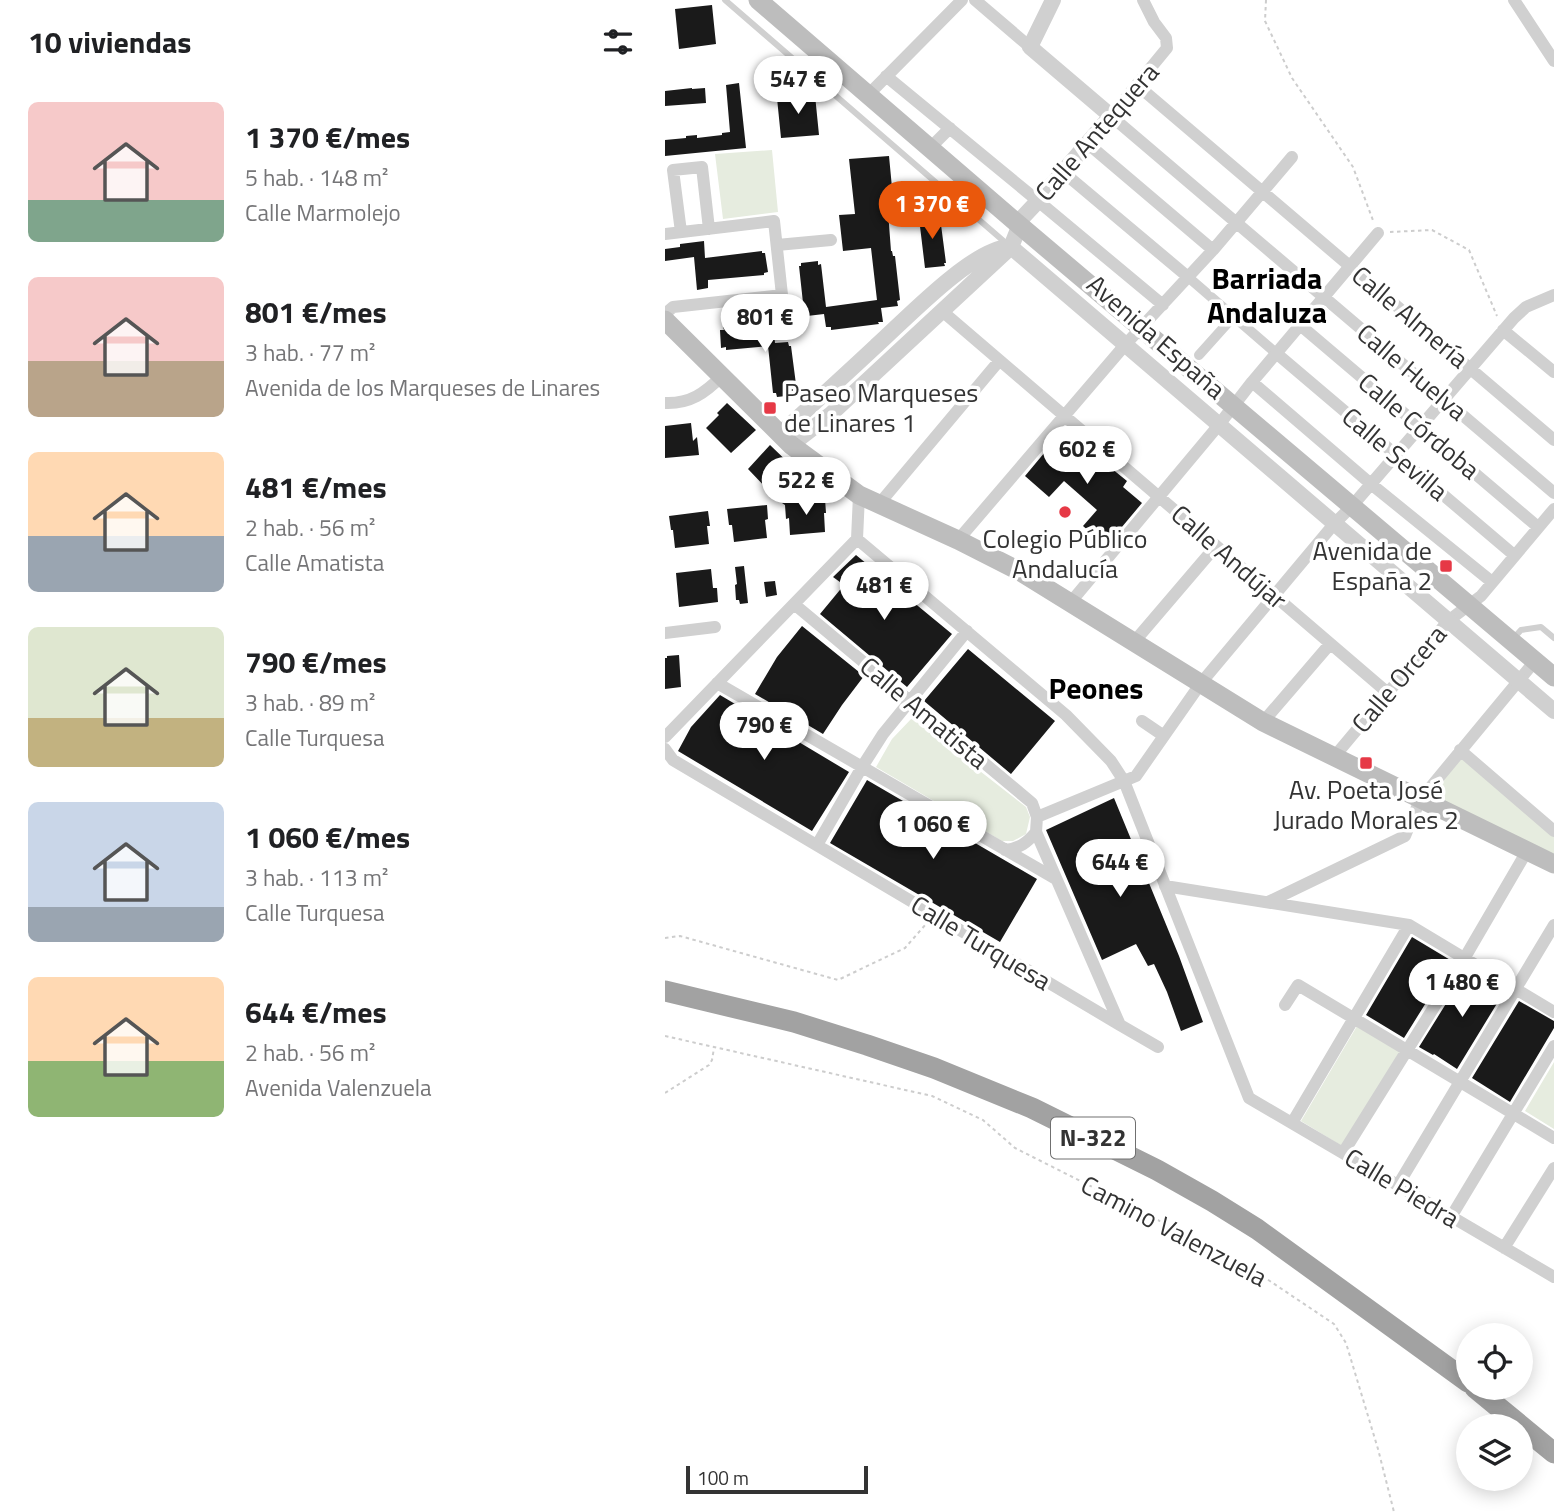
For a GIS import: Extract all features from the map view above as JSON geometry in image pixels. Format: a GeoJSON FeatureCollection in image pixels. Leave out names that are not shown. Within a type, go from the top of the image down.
{"type":"FeatureCollection","features":[{"type":"Feature","properties":{"kind":"highway","name":"N-322"},"geometry":{"type":"LineString","coordinates":[[665,991],[795,1022],[867,1045],[934,1068],[1044,1115],[1212,1200],[1257,1229],[1456,1373]]}},
{"type":"Feature","properties":{"kind":"highway"},"geometry":{"type":"LineString","coordinates":[[1490,1400],[1554,1453]]}},
{"type":"Feature","properties":{"kind":"main road","name":"Avenida España"},"geometry":{"type":"LineString","coordinates":[[758,0],[1018,224],[1554,677]]}},
{"type":"Feature","properties":{"kind":"main road"},"geometry":{"type":"LineString","coordinates":[[665,320],[786,440],[859,495],[1019,571],[1263,722],[1554,864]]}},
{"type":"Feature","properties":{"kind":"street"},"geometry":{"type":"LineString","coordinates":[[868,94],[962,0]]}},
{"type":"Feature","properties":{"kind":"street"},"geometry":{"type":"LineString","coordinates":[[975,0],[1111,116]]}},
{"type":"Feature","properties":{"kind":"street"},"geometry":{"type":"LineString","coordinates":[[1030,47],[1053,0]]}},
{"type":"Feature","properties":{"kind":"street","name":"Calle Antequera"},"geometry":{"type":"LineString","coordinates":[[1018,224],[1166,51],[1166,38],[1143,0]]}},
{"type":"Feature","properties":{"kind":"street"},"geometry":{"type":"LineString","coordinates":[[1514,0],[1554,61]]}},
{"type":"Feature","properties":{"kind":"street","name":"Avenida España"},"geometry":{"type":"LineString","coordinates":[[886,76],[1163,305]]}},
{"type":"Feature","properties":{"kind":"street","name":"Calle Almería"},"geometry":{"type":"LineString","coordinates":[[1137,85],[1554,440]]}},
{"type":"Feature","properties":{"kind":"street","name":"Calle Huelva"},"geometry":{"type":"LineString","coordinates":[[1111,116],[1554,493]]}},
{"type":"Feature","properties":{"kind":"street"},"geometry":{"type":"LineString","coordinates":[[930,148],[950,128]]}},
{"type":"Feature","properties":{"kind":"street"},"geometry":{"type":"LineString","coordinates":[[1087,144],[1213,250]]}},
{"type":"Feature","properties":{"kind":"street"},"geometry":{"type":"LineString","coordinates":[[958,540],[1125,345],[1237,223],[1292,157]]}},
{"type":"Feature","properties":{"kind":"street"},"geometry":{"type":"LineString","coordinates":[[681,232],[673,170],[702,167],[709,229]]}},
{"type":"Feature","properties":{"kind":"street"},"geometry":{"type":"LineString","coordinates":[[1063,172],[1276,353]]}},
{"type":"Feature","properties":{"kind":"street"},"geometry":{"type":"LineString","coordinates":[[665,234],[774,221],[782,295],[673,307],[665,314]]}},
{"type":"Feature","properties":{"kind":"street"},"geometry":{"type":"LineString","coordinates":[[786,440],[827,417],[967,288],[1011,247],[1018,224]]}},
{"type":"Feature","properties":{"kind":"street"},"geometry":{"type":"LineString","coordinates":[[1070,603],[1378,233]]}},
{"type":"Feature","properties":{"kind":"street"},"geometry":{"type":"LineString","coordinates":[[777,245],[831,240]]}},
{"type":"Feature","properties":{"kind":"street"},"geometry":{"type":"LineString","coordinates":[[786,440],[815,402],[952,277],[988,253],[1011,247]]}},
{"type":"Feature","properties":{"kind":"street","name":"Avenida España"},"geometry":{"type":"LineString","coordinates":[[1011,247],[1554,712]]}},
{"type":"Feature","properties":{"kind":"street"},"geometry":{"type":"LineString","coordinates":[[952,277],[966,278],[967,288]]}},
{"type":"Feature","properties":{"kind":"street"},"geometry":{"type":"LineString","coordinates":[[1120,1025],[1036,832],[1037,817],[1136,776],[1201,683],[1334,524],[1503,330],[1526,307],[1554,295]]}},
{"type":"Feature","properties":{"kind":"street","name":"Calle Andújar"},"geometry":{"type":"LineString","coordinates":[[942,311],[1388,693]]}},
{"type":"Feature","properties":{"kind":"street"},"geometry":{"type":"LineString","coordinates":[[1199,355],[1234,316]]}},
{"type":"Feature","properties":{"kind":"street","name":"Calle Córdoba"},"geometry":{"type":"LineString","coordinates":[[1300,325],[1538,527]]}},
{"type":"Feature","properties":{"kind":"street"},"geometry":{"type":"LineString","coordinates":[[1503,330],[1554,372]]}},
{"type":"Feature","properties":{"kind":"street","name":"Calle Sevilla"},"geometry":{"type":"LineString","coordinates":[[1276,353],[1514,555]]}},
{"type":"Feature","properties":{"kind":"street"},"geometry":{"type":"LineString","coordinates":[[879,504],[999,360]]}},
{"type":"Feature","properties":{"kind":"street"},"geometry":{"type":"LineString","coordinates":[[665,403],[677,403],[699,396],[722,376]]}},
{"type":"Feature","properties":{"kind":"street","name":"Avenida España"},"geometry":{"type":"LineString","coordinates":[[1252,382],[1371,484],[1492,582]]}},
{"type":"Feature","properties":{"kind":"street"},"geometry":{"type":"LineString","coordinates":[[815,402],[816,416],[827,417]]}},
{"type":"Feature","properties":{"kind":"street"},"geometry":{"type":"LineString","coordinates":[[665,737],[857,539],[859,495]]}},
{"type":"Feature","properties":{"kind":"street","name":"Calle Orcera"},"geometry":{"type":"LineString","coordinates":[[1334,757],[1448,621],[1481,596],[1554,509]]}},
{"type":"Feature","properties":{"kind":"street"},"geometry":{"type":"LineString","coordinates":[[857,539],[1066,715],[1111,761],[1124,781],[1165,886],[1409,925],[1554,1012]]}},
{"type":"Feature","properties":{"kind":"street"},"geometry":{"type":"LineString","coordinates":[[1134,642],[1216,546]]}},
{"type":"Feature","properties":{"kind":"street","name":"Calle Amatista"},"geometry":{"type":"LineString","coordinates":[[793,604],[1032,803],[1037,817]]}},
{"type":"Feature","properties":{"kind":"street"},"geometry":{"type":"LineString","coordinates":[[665,633],[715,627]]}},
{"type":"Feature","properties":{"kind":"street"},"geometry":{"type":"LineString","coordinates":[[817,845],[883,734],[967,631]]}},
{"type":"Feature","properties":{"kind":"street"},"geometry":{"type":"LineString","coordinates":[[1263,722],[1330,645]]}},
{"type":"Feature","properties":{"kind":"street"},"geometry":{"type":"LineString","coordinates":[[1267,903],[1405,836],[1420,800],[1535,661]]}},
{"type":"Feature","properties":{"kind":"street"},"geometry":{"type":"LineString","coordinates":[[717,683],[1057,879]]}},
{"type":"Feature","properties":{"kind":"street"},"geometry":{"type":"LineString","coordinates":[[1142,721],[1164,736]]}},
{"type":"Feature","properties":{"kind":"street","name":"Calle Turquesa"},"geometry":{"type":"LineString","coordinates":[[665,749],[673,760],[1158,1047]]}},
{"type":"Feature","properties":{"kind":"street"},"geometry":{"type":"LineString","coordinates":[[1460,751],[1554,831]]}},
{"type":"Feature","properties":{"kind":"street"},"geometry":{"type":"LineString","coordinates":[[1006,850],[1026,843],[1036,832]]}},
{"type":"Feature","properties":{"kind":"street"},"geometry":{"type":"LineString","coordinates":[[1343,1153],[1527,851]]}},
{"type":"Feature","properties":{"kind":"street","name":"Calle Piedra"},"geometry":{"type":"LineString","coordinates":[[1165,886],[1249,1098],[1554,1277]]}},
{"type":"Feature","properties":{"kind":"street"},"geometry":{"type":"LineString","coordinates":[[1292,1123],[1409,925]]}},
{"type":"Feature","properties":{"kind":"street"},"geometry":{"type":"LineString","coordinates":[[1398,1185],[1554,925]]}},
{"type":"Feature","properties":{"kind":"street"},"geometry":{"type":"LineString","coordinates":[[1285,1005],[1299,985],[1554,1138]]}},
{"type":"Feature","properties":{"kind":"street"},"geometry":{"type":"LineString","coordinates":[[1451,1217],[1554,1046]]}},
{"type":"Feature","properties":{"kind":"street"},"geometry":{"type":"LineString","coordinates":[[1504,1248],[1554,1168]]}},
{"type":"Feature","properties":{"kind":"lane","name":"Avenida España"},"geometry":{"type":"LineString","coordinates":[[725,0],[1011,247]]}},
{"type":"Feature","properties":{"kind":"lane"},"geometry":{"type":"LineString","coordinates":[[1511,641],[1521,630],[1541,627],[1554,638]]}},
{"type":"Feature","properties":{"kind":"path"},"geometry":{"type":"LineString","coordinates":[[1266,0],[1265,21],[1292,78],[1353,167],[1378,233],[1432,230],[1469,250],[1503,330]]}},
{"type":"Feature","properties":{"kind":"path"},"geometry":{"type":"LineString","coordinates":[[665,938],[680,936],[838,981],[905,948],[926,923]]}},
{"type":"Feature","properties":{"kind":"path","name":"Camino Valenzuela"},"geometry":{"type":"LineString","coordinates":[[665,1036],[932,1096],[983,1120],[1015,1148],[1243,1263],[1334,1324],[1346,1343],[1394,1512]]}},
{"type":"Feature","properties":{"kind":"path"},"geometry":{"type":"LineString","coordinates":[[665,1093],[709,1065],[714,1047]]}},
{"type":"Feature","properties":{"kind":"shaded area"},"geometry":{"type":"Polygon","coordinates":[[[772,150],[778,212],[723,219],[715,154],[772,150]]]}},
{"type":"Feature","properties":{"kind":"shaded area"},"geometry":{"type":"Polygon","coordinates":[[[912,718],[1026,807],[1030,817],[1026,834],[1013,841],[1002,841],[876,767],[892,739],[912,718]]]}},
{"type":"Feature","properties":{"kind":"shaded area"},"geometry":{"type":"Polygon","coordinates":[[[1461,756],[1554,833],[1554,855],[1427,796],[1461,756]]]}},
{"type":"Feature","properties":{"kind":"shaded area"},"geometry":{"type":"Polygon","coordinates":[[[1357,1026],[1400,1052],[1342,1146],[1301,1121],[1357,1026]]]}},
{"type":"Feature","properties":{"kind":"shaded area"},"geometry":{"type":"Polygon","coordinates":[[[1554,1062],[1554,1129],[1525,1111],[1554,1062]]]}},
{"type":"Feature","properties":{"kind":"building"},"geometry":{"type":"Polygon","coordinates":[[[712,5],[716,44],[679,49],[675,9],[712,5]]]}},
{"type":"Feature","properties":{"kind":"building"},"geometry":{"type":"Polygon","coordinates":[[[739,83],[746,148],[665,156],[665,140],[730,132],[726,85],[739,83]]]}},
{"type":"Feature","properties":{"kind":"building"},"geometry":{"type":"Polygon","coordinates":[[[705,88],[706,103],[665,106],[665,91],[705,88]]]}},
{"type":"Feature","properties":{"kind":"building"},"geometry":{"type":"Polygon","coordinates":[[[815,95],[819,135],[781,138],[777,98],[815,95]]]}},
{"type":"Feature","properties":{"kind":"building"},"geometry":{"type":"Polygon","coordinates":[[[889,156],[893,198],[887,198],[891,251],[895,256],[900,300],[897,301],[898,306],[881,308],[883,322],[878,322],[879,324],[831,330],[831,327],[826,327],[824,314],[807,316],[807,311],[804,312],[799,266],[801,263],[818,261],[818,265],[821,264],[826,307],[877,300],[871,248],[843,251],[839,215],[855,214],[849,159],[889,156]]]}},
{"type":"Feature","properties":{"kind":"building"},"geometry":{"type":"Polygon","coordinates":[[[938,213],[946,263],[945,266],[925,268],[919,218],[921,215],[938,213]]]}},
{"type":"Feature","properties":{"kind":"building"},"geometry":{"type":"Polygon","coordinates":[[[704,241],[705,258],[762,251],[765,253],[768,272],[764,275],[708,280],[708,288],[697,290],[694,257],[665,261],[665,249],[704,241]]]}},
{"type":"Feature","properties":{"kind":"building"},"geometry":{"type":"Polygon","coordinates":[[[773,326],[775,343],[788,342],[791,346],[797,392],[795,395],[777,397],[776,393],[773,393],[768,346],[726,350],[726,347],[721,348],[720,330],[724,330],[723,327],[773,326]]]}},
{"type":"Feature","properties":{"kind":"building"},"geometry":{"type":"Polygon","coordinates":[[[727,403],[756,430],[731,453],[706,428],[727,403]]]}},
{"type":"Feature","properties":{"kind":"building"},"geometry":{"type":"Polygon","coordinates":[[[691,423],[693,441],[697,437],[699,455],[665,458],[665,426],[691,423]]]}},
{"type":"Feature","properties":{"kind":"building"},"geometry":{"type":"Polygon","coordinates":[[[1060,434],[1086,456],[1090,451],[1127,481],[1123,487],[1142,503],[1106,546],[1083,526],[1097,510],[1064,481],[1049,497],[1025,476],[1060,434]]]}},
{"type":"Feature","properties":{"kind":"building"},"geometry":{"type":"Polygon","coordinates":[[[770,445],[797,471],[784,486],[783,482],[772,494],[748,469],[770,445]]]}},
{"type":"Feature","properties":{"kind":"building"},"geometry":{"type":"Polygon","coordinates":[[[825,499],[825,532],[790,535],[789,518],[786,519],[785,505],[782,503],[825,499]]]}},
{"type":"Feature","properties":{"kind":"building"},"geometry":{"type":"Polygon","coordinates":[[[767,505],[767,538],[734,542],[727,509],[767,505]]]}},
{"type":"Feature","properties":{"kind":"building"},"geometry":{"type":"Polygon","coordinates":[[[708,511],[709,544],[675,548],[669,516],[708,511]]]}},
{"type":"Feature","properties":{"kind":"building"},"geometry":{"type":"Polygon","coordinates":[[[856,555],[952,634],[907,687],[820,614],[844,585],[833,577],[856,555]]]}},
{"type":"Feature","properties":{"kind":"building"},"geometry":{"type":"Polygon","coordinates":[[[744,566],[748,603],[740,604],[739,600],[736,600],[735,567],[744,566]]]}},
{"type":"Feature","properties":{"kind":"building"},"geometry":{"type":"Polygon","coordinates":[[[711,569],[718,602],[679,607],[676,573],[711,569]]]}},
{"type":"Feature","properties":{"kind":"building"},"geometry":{"type":"Polygon","coordinates":[[[775,581],[777,595],[766,597],[764,582],[775,581]]]}},
{"type":"Feature","properties":{"kind":"building"},"geometry":{"type":"Polygon","coordinates":[[[802,626],[864,676],[823,734],[755,694],[777,657],[802,626]]]}},
{"type":"Feature","properties":{"kind":"building"},"geometry":{"type":"Polygon","coordinates":[[[968,649],[1055,721],[1011,774],[924,701],[968,649]]]}},
{"type":"Feature","properties":{"kind":"building"},"geometry":{"type":"Polygon","coordinates":[[[679,655],[681,687],[665,689],[665,658],[679,655]]]}},
{"type":"Feature","properties":{"kind":"building"},"geometry":{"type":"Polygon","coordinates":[[[720,695],[849,772],[812,831],[678,751],[691,727],[720,695]]]}},
{"type":"Feature","properties":{"kind":"building"},"geometry":{"type":"Polygon","coordinates":[[[867,780],[1037,879],[1000,942],[830,843],[867,780]]]}},
{"type":"Feature","properties":{"kind":"building"},"geometry":{"type":"Polygon","coordinates":[[[1114,798],[1203,1022],[1181,1031],[1154,964],[1148,966],[1136,944],[1102,960],[1046,830],[1114,798]]]}},
{"type":"Feature","properties":{"kind":"building"},"geometry":{"type":"Polygon","coordinates":[[[1412,937],[1452,961],[1404,1038],[1366,1015],[1412,937]]]}},
{"type":"Feature","properties":{"kind":"building"},"geometry":{"type":"Polygon","coordinates":[[[1467,970],[1504,992],[1457,1069],[1419,1047],[1467,970]]]}},
{"type":"Feature","properties":{"kind":"building"},"geometry":{"type":"Polygon","coordinates":[[[1519,1001],[1554,1021],[1554,1028],[1510,1102],[1472,1078],[1519,1001]]]}},
{"type":"Feature","properties":{"kind":"place","name":"Paseo Marqueses de Linares 1"},"geometry":{"type":"Point","coordinates":[770,408]}},
{"type":"Feature","properties":{"kind":"place","name":"Colegio Público Andalucía"},"geometry":{"type":"Point","coordinates":[1065,512]}},
{"type":"Feature","properties":{"kind":"place","name":"Avenida de España 2"},"geometry":{"type":"Point","coordinates":[1446,566]}},
{"type":"Feature","properties":{"kind":"place","name":"Av. Poeta José Jurado Morales 2"},"geometry":{"type":"Point","coordinates":[1366,763]}},
{"type":"Feature","properties":{"kind":"district","name":"Barriada Andaluza"},"geometry":{"type":"Point","coordinates":[1267,296]}},
{"type":"Feature","properties":{"kind":"district","name":"Peones"},"geometry":{"type":"Point","coordinates":[1096,689]}}]}
